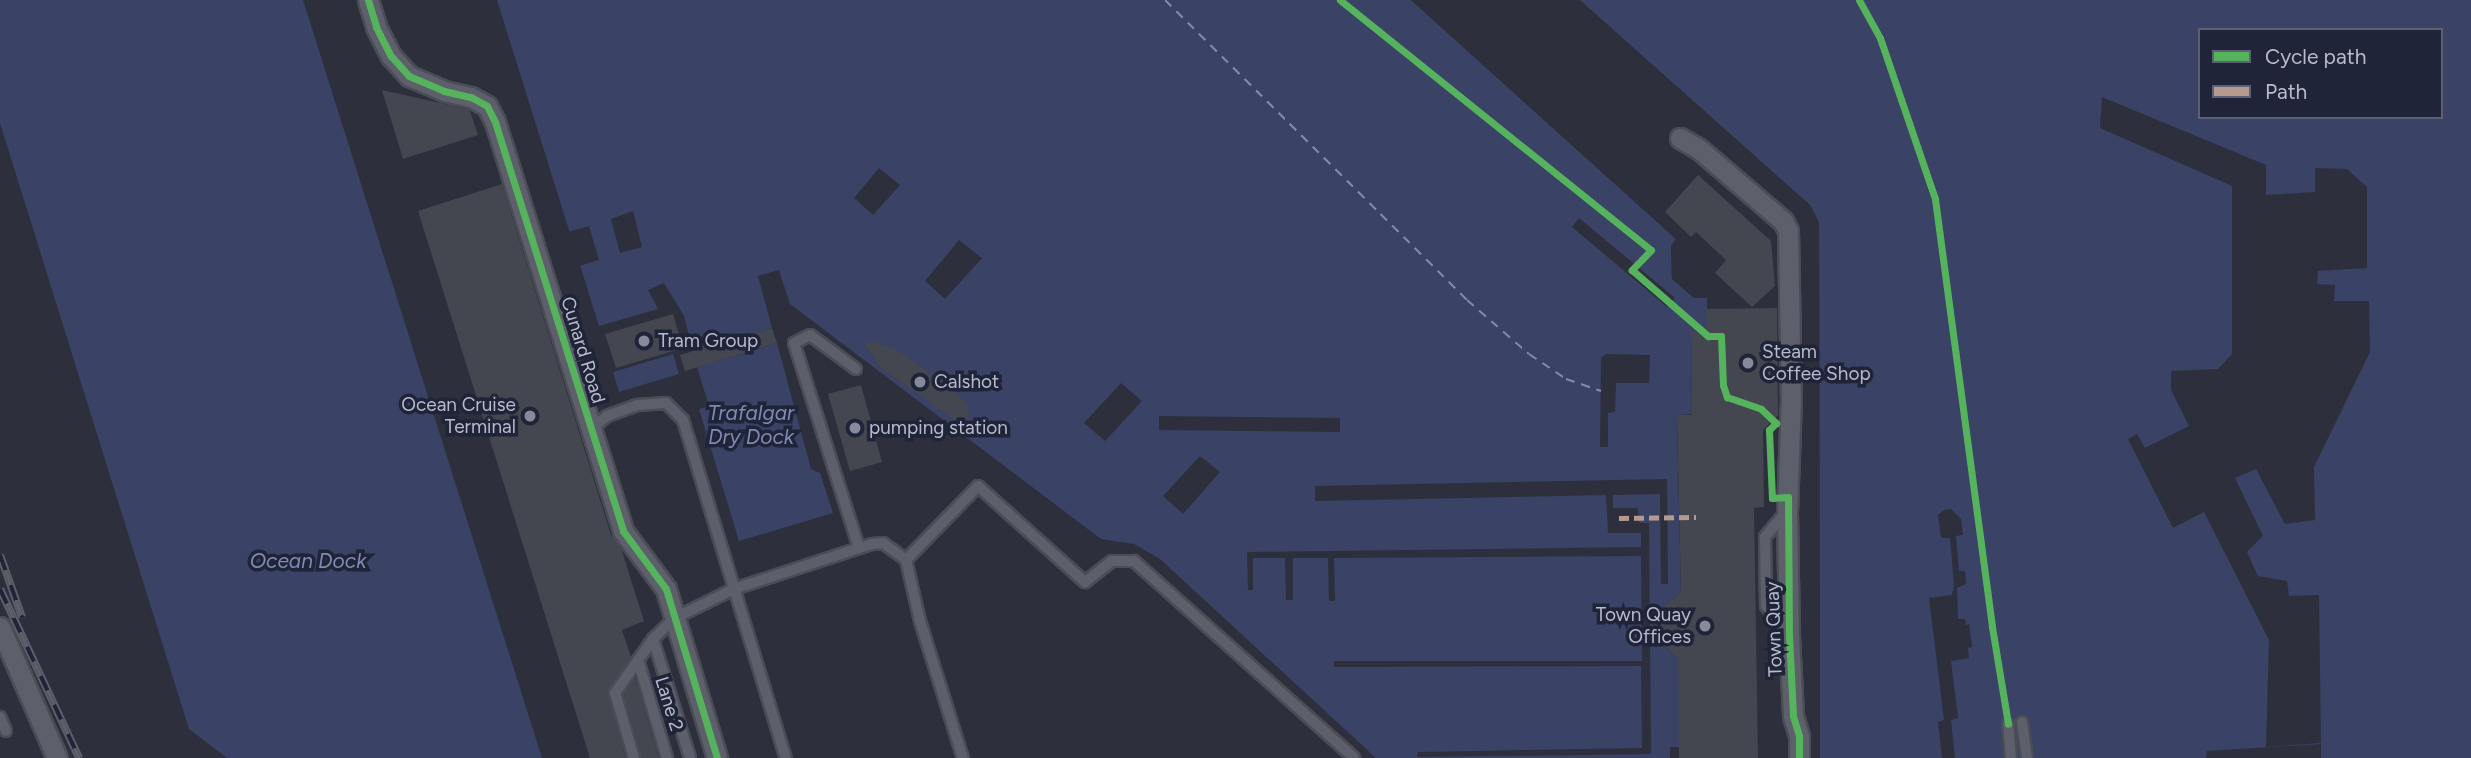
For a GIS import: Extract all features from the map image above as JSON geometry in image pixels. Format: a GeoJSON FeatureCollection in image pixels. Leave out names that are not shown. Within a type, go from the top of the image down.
{"type":"FeatureCollection","features":[{"type":"Feature","properties":{"kind":"street","name":"Cunard Road"},"geometry":{"type":"LineString","coordinates":[[368,0],[376,27],[391,56],[409,76],[444,91],[471,97],[487,106],[495,122],[623,531],[657,574],[675,618],[717,758]]}},
{"type":"Feature","properties":{"kind":"street","name":"Town Quay"},"geometry":{"type":"LineString","coordinates":[[1680,138],[1699,149],[1783,221],[1788,231],[1791,398],[1787,511],[1789,636],[1793,716],[1799,736],[1799,758]]}},
{"type":"Feature","properties":{"kind":"street"},"geometry":{"type":"LineString","coordinates":[[0,628],[52,757]]}},
{"type":"Feature","properties":{"kind":"lane"},"geometry":{"type":"LineString","coordinates":[[856,369],[810,335],[794,343],[859,548]]}},
{"type":"Feature","properties":{"kind":"lane"},"geometry":{"type":"LineString","coordinates":[[591,429],[607,416],[638,405],[666,404],[683,420],[786,758]]}},
{"type":"Feature","properties":{"kind":"lane"},"geometry":{"type":"LineString","coordinates":[[906,561],[978,486],[1085,582],[1112,561],[1134,561],[1354,758]]}},
{"type":"Feature","properties":{"kind":"lane"},"geometry":{"type":"LineString","coordinates":[[634,758],[615,693],[653,639],[675,618],[734,589],[859,548],[883,543],[906,561],[919,621],[963,758]]}},
{"type":"Feature","properties":{"kind":"lane"},"geometry":{"type":"LineString","coordinates":[[653,639],[690,758]]}},
{"type":"Feature","properties":{"kind":"lane","name":"Lane 2"},"geometry":{"type":"LineString","coordinates":[[638,660],[667,758]]}},
{"type":"Feature","properties":{"kind":"lane"},"geometry":{"type":"LineString","coordinates":[[0,718],[6,731]]}},
{"type":"Feature","properties":{"kind":"lane"},"geometry":{"type":"LineString","coordinates":[[2022,722],[2027,758]]}},
{"type":"Feature","properties":{"kind":"lane"},"geometry":{"type":"LineString","coordinates":[[2008,724],[2011,758]]}},
{"type":"Feature","properties":{"kind":"water","name":"Ocean Dock"},"geometry":{"type":"Polygon","coordinates":[[[0,0],[303,0],[542,758],[227,758],[189,729],[0,123],[0,0]]]}},
{"type":"Feature","properties":{"kind":"water"},"geometry":{"type":"Polygon","coordinates":[[[497,0],[1411,0],[1676,239],[1671,246],[1672,279],[1694,298],[1707,297],[1707,332],[1692,415],[1677,416],[1681,592],[1655,615],[1655,638],[1678,659],[1688,747],[1670,747],[1670,758],[1376,758],[1160,559],[1134,544],[1101,539],[790,304],[779,270],[758,276],[772,328],[693,351],[684,316],[664,283],[648,290],[658,309],[599,326],[497,0]]]}},
{"type":"Feature","properties":{"kind":"water"},"geometry":{"type":"Polygon","coordinates":[[[1580,0],[2471,0],[2471,758],[2321,758],[2321,744],[2207,751],[2206,758],[1820,758],[1819,222],[1810,205],[1580,0]]]}},
{"type":"Feature","properties":{"kind":"water","name":"Trafalgar Dry Dock"},"geometry":{"type":"Polygon","coordinates":[[[777,343],[811,469],[820,473],[833,513],[739,541],[699,409],[709,406],[697,367],[777,343]]]}},
{"type":"Feature","properties":{"kind":"water"},"geometry":{"type":"Polygon","coordinates":[[[673,354],[679,374],[619,392],[613,372],[673,354]]]}},
{"type":"Feature","properties":{"kind":"pier"},"geometry":{"type":"Polygon","coordinates":[[[1411,0],[1416,0],[1678,237],[1674,247],[1676,278],[1695,294],[1710,296],[1710,333],[1695,416],[1681,656],[1689,750],[1673,751],[1674,758],[1670,758],[1670,747],[1688,747],[1678,659],[1655,638],[1655,614],[1681,592],[1677,415],[1692,414],[1691,332],[1707,331],[1707,298],[1694,298],[1672,279],[1671,246],[1676,239],[1411,0]]]}},
{"type":"Feature","properties":{"kind":"pier"},"geometry":{"type":"Polygon","coordinates":[[[1576,0],[1810,205],[1819,223],[1820,758],[1817,758],[1815,223],[1808,207],[1576,0]]]}},
{"type":"Feature","properties":{"kind":"pier"},"geometry":{"type":"Polygon","coordinates":[[[2102,97],[2266,165],[2266,195],[2315,192],[2315,168],[2347,169],[2367,187],[2367,268],[2318,271],[2317,284],[2335,285],[2334,301],[2369,301],[2370,352],[2314,467],[2315,520],[2285,524],[2256,469],[2235,478],[2263,536],[2247,552],[2258,576],[2287,581],[2289,596],[2319,595],[2321,743],[2266,747],[2269,640],[2204,512],[2173,528],[2128,439],[2137,434],[2145,448],[2189,426],[2171,390],[2171,371],[2218,369],[2232,354],[2232,186],[2100,128],[2102,97]]]}},
{"type":"Feature","properties":{"kind":"pier"},"geometry":{"type":"Polygon","coordinates":[[[879,168],[900,185],[873,215],[854,198],[879,168]]]}},
{"type":"Feature","properties":{"kind":"pier"},"geometry":{"type":"Polygon","coordinates":[[[633,211],[642,247],[620,253],[611,219],[633,211]]]}},
{"type":"Feature","properties":{"kind":"pier"},"geometry":{"type":"Polygon","coordinates":[[[1579,218],[1675,298],[1667,307],[1572,227],[1579,218]]]}},
{"type":"Feature","properties":{"kind":"pier"},"geometry":{"type":"Polygon","coordinates":[[[589,226],[599,260],[579,266],[568,232],[589,226]]]}},
{"type":"Feature","properties":{"kind":"pier"},"geometry":{"type":"Polygon","coordinates":[[[959,240],[982,258],[945,299],[925,281],[959,240]]]}},
{"type":"Feature","properties":{"kind":"pier"},"geometry":{"type":"Polygon","coordinates":[[[1606,354],[1650,355],[1649,383],[1616,383],[1615,412],[1608,413],[1608,447],[1600,447],[1601,358],[1606,354]]]}},
{"type":"Feature","properties":{"kind":"pier"},"geometry":{"type":"Polygon","coordinates":[[[1121,383],[1142,401],[1105,441],[1084,423],[1121,383]]]}},
{"type":"Feature","properties":{"kind":"pier"},"geometry":{"type":"Polygon","coordinates":[[[1159,416],[1340,418],[1340,432],[1159,430],[1159,416]]]}},
{"type":"Feature","properties":{"kind":"pier"},"geometry":{"type":"Polygon","coordinates":[[[1200,456],[1220,472],[1183,514],[1163,496],[1200,456]]]}},
{"type":"Feature","properties":{"kind":"pier"},"geometry":{"type":"Polygon","coordinates":[[[1667,479],[1668,584],[1661,584],[1660,494],[1613,495],[1613,508],[1638,508],[1639,523],[1649,523],[1651,754],[1417,757],[1418,752],[1642,748],[1641,666],[1334,667],[1334,661],[1642,661],[1641,556],[1334,558],[1335,601],[1329,601],[1328,558],[1293,558],[1293,600],[1286,600],[1285,558],[1253,558],[1253,590],[1248,590],[1247,552],[1641,547],[1641,533],[1608,533],[1606,495],[1315,501],[1315,486],[1667,479]]]}},
{"type":"Feature","properties":{"kind":"pier"},"geometry":{"type":"Polygon","coordinates":[[[1951,509],[1961,519],[1963,535],[1956,536],[1959,571],[1965,571],[1966,584],[1957,588],[1958,619],[1965,619],[1966,625],[1969,624],[1972,647],[1968,648],[1969,658],[1951,661],[1958,718],[1951,720],[1955,758],[1942,758],[1938,722],[1944,720],[1929,598],[1952,595],[1954,585],[1950,538],[1941,538],[1938,515],[1951,509]]]}},
{"type":"Feature","properties":{"kind":"building"},"geometry":{"type":"Polygon","coordinates":[[[382,90],[467,109],[478,135],[403,159],[382,90]]]}},
{"type":"Feature","properties":{"kind":"building"},"geometry":{"type":"Polygon","coordinates":[[[1698,175],[1771,241],[1775,286],[1752,307],[1715,273],[1726,260],[1696,232],[1691,237],[1665,212],[1698,175]]]}},
{"type":"Feature","properties":{"kind":"building","name":"Ocean Cruise Terminal"},"geometry":{"type":"Polygon","coordinates":[[[502,184],[611,535],[621,548],[644,621],[622,630],[631,657],[608,692],[626,758],[590,758],[418,211],[502,184]]]}},
{"type":"Feature","properties":{"kind":"building"},"geometry":{"type":"Polygon","coordinates":[[[1777,308],[1778,415],[1763,430],[1764,507],[1754,508],[1758,758],[1679,758],[1678,659],[1655,638],[1655,614],[1681,592],[1677,415],[1692,415],[1691,332],[1707,332],[1706,309],[1777,308]]]}},
{"type":"Feature","properties":{"kind":"building","name":"Tram Group"},"geometry":{"type":"Polygon","coordinates":[[[673,314],[683,348],[616,368],[605,334],[673,314]]]}},
{"type":"Feature","properties":{"kind":"building"},"geometry":{"type":"Polygon","coordinates":[[[772,328],[777,343],[685,371],[680,355],[772,328]]]}},
{"type":"Feature","properties":{"kind":"building","name":"Calshot"},"geometry":{"type":"Polygon","coordinates":[[[875,342],[899,351],[948,386],[968,406],[969,419],[957,421],[881,368],[864,343],[875,342]]]}},
{"type":"Feature","properties":{"kind":"building","name":"pumping station"},"geometry":{"type":"Polygon","coordinates":[[[861,385],[882,462],[850,471],[828,394],[861,385]]]}},
{"type":"Feature","properties":{"kind":"building"},"geometry":{"type":"Polygon","coordinates":[[[635,677],[659,758],[641,758],[623,694],[635,677]]]}},
{"type":"Feature","properties":{"kind":"ferry route"},"geometry":{"type":"LineString","coordinates":[[1165,0],[1467,300],[1529,354],[1566,379],[1601,391]]}},
{"type":"Feature","properties":{"kind":"ferry route"},"geometry":{"type":"LineString","coordinates":[[1859,0],[1880,38],[1935,199],[1992,627],[2008,721]]}},
{"type":"Feature","properties":{"kind":"railway"},"geometry":{"type":"LineString","coordinates":[[0,555],[22,617]]}},
{"type":"Feature","properties":{"kind":"railway"},"geometry":{"type":"LineString","coordinates":[[0,589],[79,758]]}},
{"type":"Feature","properties":{"kind":"marked path"},"geometry":{"type":"LineString","coordinates":[[1619,518],[1696,517]]}},
{"type":"Feature","properties":{"kind":"cycle path"},"geometry":{"type":"LineString","coordinates":[[368,0],[376,27],[391,56],[409,76],[444,91],[471,97],[487,106],[495,122],[623,531],[666,589],[717,758]]}},
{"type":"Feature","properties":{"kind":"cycle path"},"geometry":{"type":"LineString","coordinates":[[1340,0],[1651,250],[1632,270],[1708,336],[1721,336],[1723,385],[1727,397],[1761,409],[1776,423],[1769,430],[1772,498],[1788,497],[1789,636],[1793,716],[1799,736],[1799,758]]}},
{"type":"Feature","properties":{"kind":"cycle path"},"geometry":{"type":"LineString","coordinates":[[1859,0],[1880,38],[1935,199],[1992,627],[2008,724]]}},
{"type":"Feature","properties":{"kind":"place","name":"Tram Group"},"geometry":{"type":"Point","coordinates":[644,341]}},
{"type":"Feature","properties":{"kind":"place","name":"Steam Coffee Shop"},"geometry":{"type":"Point","coordinates":[1748,363]}},
{"type":"Feature","properties":{"kind":"place","name":"Calshot"},"geometry":{"type":"Point","coordinates":[920,382]}},
{"type":"Feature","properties":{"kind":"place","name":"Ocean Cruise Terminal"},"geometry":{"type":"Point","coordinates":[530,416]}},
{"type":"Feature","properties":{"kind":"place","name":"pumping station"},"geometry":{"type":"Point","coordinates":[855,428]}},
{"type":"Feature","properties":{"kind":"place","name":"Town Quay Offices"},"geometry":{"type":"Point","coordinates":[1705,626]}}]}
